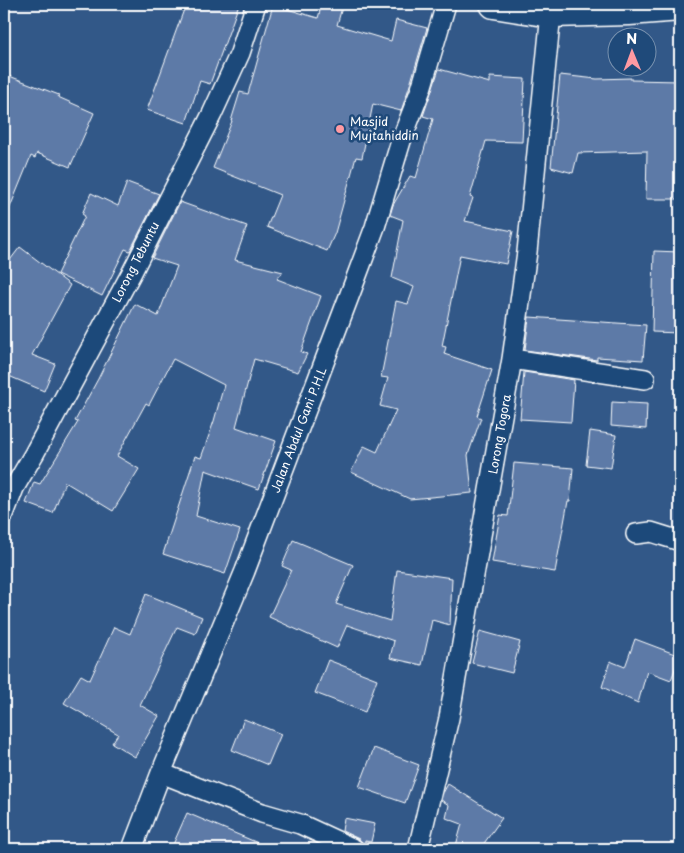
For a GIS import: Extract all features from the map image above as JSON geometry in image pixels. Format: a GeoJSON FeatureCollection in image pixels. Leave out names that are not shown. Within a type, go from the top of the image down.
{"type":"FeatureCollection","features":[{"type":"Feature","properties":{"kind":"highway"},"geometry":{"type":"LineString","coordinates":[[494,4],[551,13],[629,11],[680,7]]}},
{"type":"Feature","properties":{"kind":"street","name":"Lorong Tebuntu"},"geometry":{"type":"LineString","coordinates":[[4,514],[14,488],[110,314],[212,114],[240,53],[256,4]]}},
{"type":"Feature","properties":{"kind":"street","name":"Jalan Abdul Gani P.H.L"},"geometry":{"type":"LineString","coordinates":[[132,849],[160,773],[245,571],[375,227],[401,141],[421,89],[446,4]]}},
{"type":"Feature","properties":{"kind":"street","name":"Lorong Togora"},"geometry":{"type":"LineString","coordinates":[[418,849],[449,718],[512,359],[527,252],[551,13]]}},
{"type":"Feature","properties":{"kind":"street"},"geometry":{"type":"LineString","coordinates":[[512,359],[645,379]]}},
{"type":"Feature","properties":{"kind":"street"},"geometry":{"type":"LineString","coordinates":[[636,534],[651,532],[680,541]]}},
{"type":"Feature","properties":{"kind":"street"},"geometry":{"type":"LineString","coordinates":[[160,773],[262,813],[300,824],[354,849]]}},
{"type":"Feature","properties":{"kind":"building"},"geometry":{"type":"Polygon","coordinates":[[[186,4],[239,4],[210,84],[200,81],[186,123],[147,110],[186,4]]]}},
{"type":"Feature","properties":{"kind":"building"},"geometry":{"type":"Polygon","coordinates":[[[322,4],[343,4],[337,25],[391,41],[396,20],[427,28],[401,111],[373,104],[362,158],[356,157],[335,233],[327,251],[267,227],[280,195],[213,168],[232,121],[240,92],[248,94],[273,5],[318,18],[322,4]]]}},
{"type":"Feature","properties":{"kind":"building"},"geometry":{"type":"Polygon","coordinates":[[[439,69],[490,83],[490,77],[525,79],[522,142],[486,141],[470,197],[473,198],[465,221],[513,231],[506,264],[460,255],[442,346],[446,347],[444,354],[492,370],[477,416],[481,418],[468,455],[472,493],[410,499],[351,472],[364,446],[377,452],[396,410],[380,406],[388,378],[381,377],[396,301],[408,304],[414,287],[392,278],[403,220],[390,215],[393,205],[410,176],[416,178],[433,119],[423,116],[439,69]]]}},
{"type":"Feature","properties":{"kind":"building"},"geometry":{"type":"Polygon","coordinates":[[[4,74],[59,95],[58,97],[94,113],[70,167],[37,153],[35,158],[31,156],[4,222],[4,74]]]}},
{"type":"Feature","properties":{"kind":"building"},"geometry":{"type":"Polygon","coordinates":[[[560,75],[597,79],[631,78],[631,80],[680,81],[680,199],[646,199],[647,151],[578,153],[573,173],[551,167],[560,75]]]}},
{"type":"Feature","properties":{"kind":"building"},"geometry":{"type":"Polygon","coordinates":[[[127,182],[159,194],[130,251],[125,249],[102,296],[57,274],[85,216],[82,214],[91,193],[118,206],[127,182]]]}},
{"type":"Feature","properties":{"kind":"building"},"geometry":{"type":"Polygon","coordinates":[[[180,202],[247,226],[235,260],[283,272],[277,279],[321,296],[301,352],[307,354],[298,372],[254,359],[236,427],[276,441],[259,489],[205,470],[196,516],[240,530],[225,574],[163,554],[195,456],[201,458],[224,385],[173,359],[149,405],[146,403],[117,456],[139,469],[113,511],[65,482],[53,513],[26,503],[34,482],[40,484],[78,422],[75,421],[135,304],[158,316],[177,266],[152,258],[180,202]]]}},
{"type":"Feature","properties":{"kind":"building"},"geometry":{"type":"Polygon","coordinates":[[[20,247],[70,285],[32,355],[55,364],[44,391],[4,374],[4,268],[20,247]]]}},
{"type":"Feature","properties":{"kind":"building"},"geometry":{"type":"Polygon","coordinates":[[[654,251],[680,252],[680,333],[652,332],[654,251]]]}},
{"type":"Feature","properties":{"kind":"building"},"geometry":{"type":"Polygon","coordinates":[[[529,317],[646,325],[643,360],[597,357],[597,360],[525,350],[529,317]]]}},
{"type":"Feature","properties":{"kind":"building"},"geometry":{"type":"Polygon","coordinates":[[[524,372],[574,380],[571,422],[520,419],[524,372]]]}},
{"type":"Feature","properties":{"kind":"building"},"geometry":{"type":"Polygon","coordinates":[[[612,402],[647,404],[646,429],[611,426],[612,402]]]}},
{"type":"Feature","properties":{"kind":"building"},"geometry":{"type":"Polygon","coordinates":[[[590,431],[616,435],[611,468],[586,465],[590,431]]]}},
{"type":"Feature","properties":{"kind":"building"},"geometry":{"type":"Polygon","coordinates":[[[514,463],[573,468],[570,501],[568,501],[555,572],[492,562],[500,515],[508,516],[514,463]]]}},
{"type":"Feature","properties":{"kind":"building"},"geometry":{"type":"Polygon","coordinates":[[[293,540],[353,565],[336,604],[390,621],[397,570],[452,578],[450,625],[432,620],[422,665],[390,658],[394,641],[347,625],[337,648],[269,617],[291,570],[282,566],[293,540]]]}},
{"type":"Feature","properties":{"kind":"building"},"geometry":{"type":"Polygon","coordinates":[[[146,594],[202,617],[195,634],[177,627],[140,705],[159,716],[135,757],[112,743],[118,734],[64,703],[81,675],[90,680],[114,627],[130,634],[146,594]]]}},
{"type":"Feature","properties":{"kind":"building"},"geometry":{"type":"Polygon","coordinates":[[[480,631],[520,642],[512,673],[472,663],[480,631]]]}},
{"type":"Feature","properties":{"kind":"building"},"geometry":{"type":"Polygon","coordinates":[[[635,639],[680,656],[671,680],[647,671],[638,703],[602,687],[610,661],[625,667],[635,639]]]}},
{"type":"Feature","properties":{"kind":"building"},"geometry":{"type":"Polygon","coordinates":[[[328,660],[377,679],[365,712],[315,693],[328,660]]]}},
{"type":"Feature","properties":{"kind":"building"},"geometry":{"type":"Polygon","coordinates":[[[244,719],[281,734],[268,765],[232,750],[244,719]]]}},
{"type":"Feature","properties":{"kind":"building"},"geometry":{"type":"Polygon","coordinates":[[[374,748],[419,765],[405,803],[359,787],[374,748]]]}},
{"type":"Feature","properties":{"kind":"building"},"geometry":{"type":"Polygon","coordinates":[[[448,784],[502,818],[480,849],[455,849],[462,824],[446,818],[449,805],[441,800],[448,784]]]}},
{"type":"Feature","properties":{"kind":"building"},"geometry":{"type":"Polygon","coordinates":[[[187,813],[272,849],[171,849],[187,813]]]}},
{"type":"Feature","properties":{"kind":"building"},"geometry":{"type":"Polygon","coordinates":[[[344,818],[375,824],[371,842],[365,841],[364,846],[359,839],[342,831],[344,818]]]}},
{"type":"Feature","properties":{"kind":"place","name":"Masjid Mujtahiddin"},"geometry":{"type":"Point","coordinates":[340,129]}}]}
